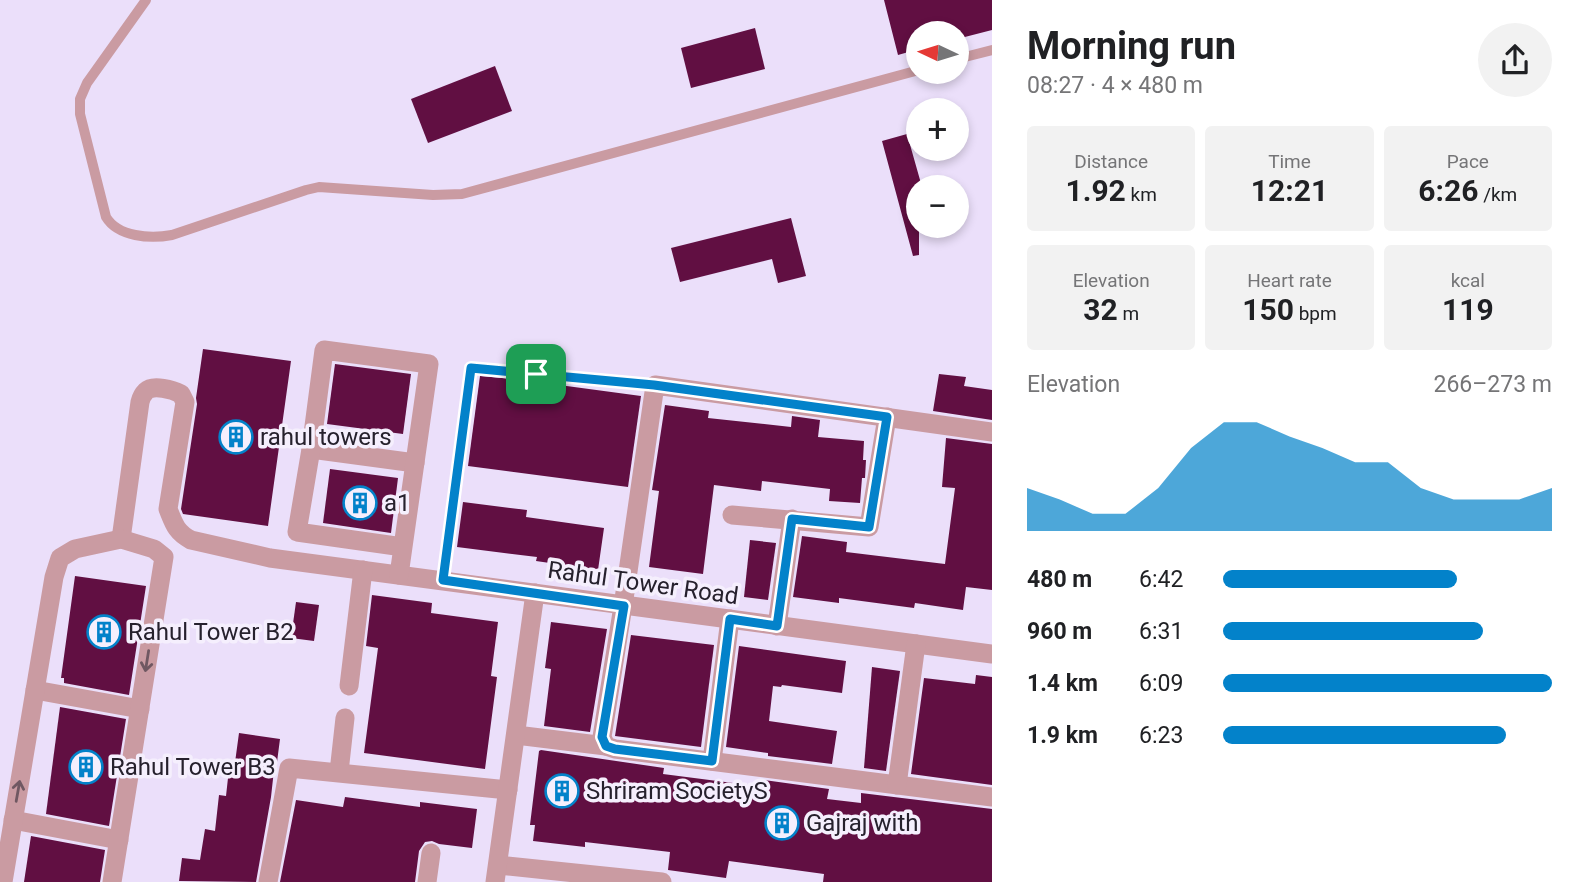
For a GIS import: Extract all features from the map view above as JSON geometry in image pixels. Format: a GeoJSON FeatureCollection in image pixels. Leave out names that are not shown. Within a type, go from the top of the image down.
{"type":"FeatureCollection","features":[{"type":"Feature","properties":{"kind":"street"},"geometry":{"type":"LineString","coordinates":[[399,575],[403,547],[415,463],[429,364],[324,350],[297,532],[403,547]]}},
{"type":"Feature","properties":{"kind":"street"},"geometry":{"type":"LineString","coordinates":[[606,746],[602,737],[624,606],[654,385],[992,432]]}},
{"type":"Feature","properties":{"kind":"street","name":"Rahul Tower Road"},"geometry":{"type":"LineString","coordinates":[[121,539],[140,402],[144,392],[151,388],[174,390],[181,394],[185,402],[168,509],[180,534],[191,540],[270,558],[992,654]]}},
{"type":"Feature","properties":{"kind":"street"},"geometry":{"type":"LineString","coordinates":[[732,515],[869,527],[887,417]]}},
{"type":"Feature","properties":{"kind":"street"},"geometry":{"type":"LineString","coordinates":[[311,449],[415,463]]}},
{"type":"Feature","properties":{"kind":"street"},"geometry":{"type":"LineString","coordinates":[[777,626],[792,519]]}},
{"type":"Feature","properties":{"kind":"street"},"geometry":{"type":"LineString","coordinates":[[2,882],[54,577],[60,558],[75,549],[121,539],[155,550],[163,557],[112,882]]}},
{"type":"Feature","properties":{"kind":"street"},"geometry":{"type":"LineString","coordinates":[[349,686],[363,570]]}},
{"type":"Feature","properties":{"kind":"street"},"geometry":{"type":"LineString","coordinates":[[535,593],[496,873],[662,882]]}},
{"type":"Feature","properties":{"kind":"street"},"geometry":{"type":"LineString","coordinates":[[712,761],[730,619]]}},
{"type":"Feature","properties":{"kind":"street"},"geometry":{"type":"LineString","coordinates":[[897,785],[916,644]]}},
{"type":"Feature","properties":{"kind":"street"},"geometry":{"type":"LineString","coordinates":[[35,690],[140,709]]}},
{"type":"Feature","properties":{"kind":"street"},"geometry":{"type":"LineString","coordinates":[[339,772],[345,718]]}},
{"type":"Feature","properties":{"kind":"street"},"geometry":{"type":"LineString","coordinates":[[516,736],[992,797]]}},
{"type":"Feature","properties":{"kind":"street"},"geometry":{"type":"LineString","coordinates":[[268,882],[289,768],[508,790]]}},
{"type":"Feature","properties":{"kind":"street"},"geometry":{"type":"LineString","coordinates":[[13,820],[119,840]]}},
{"type":"Feature","properties":{"kind":"street"},"geometry":{"type":"LineString","coordinates":[[427,882],[431,853]]}},
{"type":"Feature","properties":{"kind":"lane"},"geometry":{"type":"LineString","coordinates":[[146,0],[87,83],[79,107],[106,217],[110,224],[124,232],[152,237],[172,235],[319,187],[433,195],[462,194],[906,74]]}},
{"type":"Feature","properties":{"kind":"lane"},"geometry":{"type":"LineString","coordinates":[[970,56],[992,50]]}},
{"type":"Feature","properties":{"kind":"lane"},"geometry":{"type":"LineString","coordinates":[[443,580],[471,368],[654,385]]}},
{"type":"Feature","properties":{"kind":"building"},"geometry":{"type":"Polygon","coordinates":[[[884,0],[992,0],[992,30],[970,36],[970,21],[906,21],[906,53],[898,55],[884,0]]]}},
{"type":"Feature","properties":{"kind":"building"},"geometry":{"type":"Polygon","coordinates":[[[755,28],[765,69],[691,88],[681,48],[755,28]]]}},
{"type":"Feature","properties":{"kind":"building"},"geometry":{"type":"Polygon","coordinates":[[[495,66],[512,111],[428,143],[411,99],[495,66]]]}},
{"type":"Feature","properties":{"kind":"building"},"geometry":{"type":"Polygon","coordinates":[[[906,134],[906,161],[915,161],[919,175],[906,175],[906,230],[882,141],[906,134]]]}},
{"type":"Feature","properties":{"kind":"building"},"geometry":{"type":"Polygon","coordinates":[[[791,218],[806,276],[778,283],[772,259],[680,282],[671,248],[791,218]]]}},
{"type":"Feature","properties":{"kind":"building"},"geometry":{"type":"Polygon","coordinates":[[[908,238],[919,238],[919,255],[913,256],[908,238]]]}},
{"type":"Feature","properties":{"kind":"building","name":"rahul towers"},"geometry":{"type":"Polygon","coordinates":[[[203,349],[291,361],[268,526],[183,514],[181,509],[203,349]]]}},
{"type":"Feature","properties":{"kind":"building"},"geometry":{"type":"Polygon","coordinates":[[[335,364],[411,374],[403,434],[327,424],[335,364]]]}},
{"type":"Feature","properties":{"kind":"building"},"geometry":{"type":"Polygon","coordinates":[[[939,374],[966,377],[964,386],[992,390],[992,420],[933,411],[939,374]]]}},
{"type":"Feature","properties":{"kind":"building"},"geometry":{"type":"Polygon","coordinates":[[[480,376],[641,396],[628,487],[468,466],[480,376]]]}},
{"type":"Feature","properties":{"kind":"building"},"geometry":{"type":"Polygon","coordinates":[[[665,405],[709,411],[708,418],[791,427],[792,416],[820,420],[818,437],[864,441],[865,478],[862,478],[860,503],[829,501],[830,489],[762,481],[761,491],[714,485],[703,574],[649,567],[659,491],[652,490],[665,405]]]}},
{"type":"Feature","properties":{"kind":"building"},"geometry":{"type":"Polygon","coordinates":[[[946,438],[992,444],[992,590],[966,587],[963,610],[915,603],[914,608],[839,598],[839,603],[793,597],[802,536],[847,542],[846,552],[945,564],[955,488],[942,487],[946,438]]]}},
{"type":"Feature","properties":{"kind":"building","name":"a1"},"geometry":{"type":"Polygon","coordinates":[[[330,469],[398,478],[391,533],[323,523],[330,469]]]}},
{"type":"Feature","properties":{"kind":"building"},"geometry":{"type":"Polygon","coordinates":[[[463,502],[527,510],[526,517],[604,528],[598,570],[536,561],[537,557],[457,547],[463,502]]]}},
{"type":"Feature","properties":{"kind":"building"},"geometry":{"type":"Polygon","coordinates":[[[750,540],[776,543],[768,600],[744,597],[750,540]]]}},
{"type":"Feature","properties":{"kind":"building","name":"Rahul Tower B2"},"geometry":{"type":"Polygon","coordinates":[[[75,576],[146,586],[129,695],[64,683],[64,678],[61,678],[75,576]]]}},
{"type":"Feature","properties":{"kind":"building"},"geometry":{"type":"Polygon","coordinates":[[[372,595],[432,603],[431,613],[498,622],[491,676],[497,677],[485,769],[364,753],[378,648],[366,646],[372,595]]]}},
{"type":"Feature","properties":{"kind":"building"},"geometry":{"type":"Polygon","coordinates":[[[296,602],[319,605],[314,641],[291,638],[296,602]]]}},
{"type":"Feature","properties":{"kind":"building"},"geometry":{"type":"Polygon","coordinates":[[[551,622],[607,629],[590,732],[544,726],[551,669],[545,668],[551,622]]]}},
{"type":"Feature","properties":{"kind":"building"},"geometry":{"type":"Polygon","coordinates":[[[631,635],[714,645],[701,747],[615,736],[631,635]]]}},
{"type":"Feature","properties":{"kind":"building"},"geometry":{"type":"Polygon","coordinates":[[[739,646],[846,661],[842,693],[773,686],[769,721],[837,731],[832,764],[768,756],[768,753],[726,747],[739,646]]]}},
{"type":"Feature","properties":{"kind":"building"},"geometry":{"type":"Polygon","coordinates":[[[872,667],[900,671],[886,771],[864,768],[872,667]]]}},
{"type":"Feature","properties":{"kind":"building"},"geometry":{"type":"Polygon","coordinates":[[[976,675],[992,677],[992,785],[911,774],[924,678],[975,684],[976,675]]]}},
{"type":"Feature","properties":{"kind":"building","name":"Rahul Tower B3"},"geometry":{"type":"Polygon","coordinates":[[[60,707],[126,719],[109,826],[46,814],[60,707]]]}},
{"type":"Feature","properties":{"kind":"building"},"geometry":{"type":"Polygon","coordinates":[[[239,733],[280,739],[256,882],[179,881],[182,858],[200,860],[205,829],[215,831],[219,795],[226,796],[229,769],[234,770],[239,733]]]}},
{"type":"Feature","properties":{"kind":"building"},"geometry":{"type":"Polygon","coordinates":[[[541,750],[664,768],[663,774],[764,787],[764,780],[829,789],[827,799],[861,803],[861,793],[992,809],[992,882],[823,882],[824,874],[729,861],[726,878],[668,870],[670,852],[585,842],[585,847],[533,841],[535,825],[530,825],[541,750]]]}},
{"type":"Feature","properties":{"kind":"building"},"geometry":{"type":"Polygon","coordinates":[[[345,797],[420,807],[420,802],[477,809],[472,848],[425,842],[419,851],[415,882],[280,882],[296,800],[343,807],[345,797]]]}},
{"type":"Feature","properties":{"kind":"building"},"geometry":{"type":"Polygon","coordinates":[[[31,836],[105,850],[100,882],[24,882],[31,836]]]}},
{"type":"Feature","properties":{"kind":"place","name":"rahul towers"},"geometry":{"type":"Point","coordinates":[236,437]}},
{"type":"Feature","properties":{"kind":"place","name":"a1"},"geometry":{"type":"Point","coordinates":[360,503]}},
{"type":"Feature","properties":{"kind":"place","name":"Rahul Tower B2"},"geometry":{"type":"Point","coordinates":[104,632]}},
{"type":"Feature","properties":{"kind":"place","name":"Rahul Tower B3"},"geometry":{"type":"Point","coordinates":[86,767]}},
{"type":"Feature","properties":{"kind":"place","name":"Shriram SocietyS"},"geometry":{"type":"Point","coordinates":[562,791]}},
{"type":"Feature","properties":{"kind":"place","name":"Gajraj with"},"geometry":{"type":"Point","coordinates":[782,823]}},
{"type":"Feature","properties":{"kind":"route"},"geometry":{"type":"LineString","coordinates":[[471,368],[536,374],[654,385],[887,417],[869,527],[792,519],[777,626],[730,619],[712,761],[606,746],[602,737],[624,606],[443,580],[471,368]]}}]}
